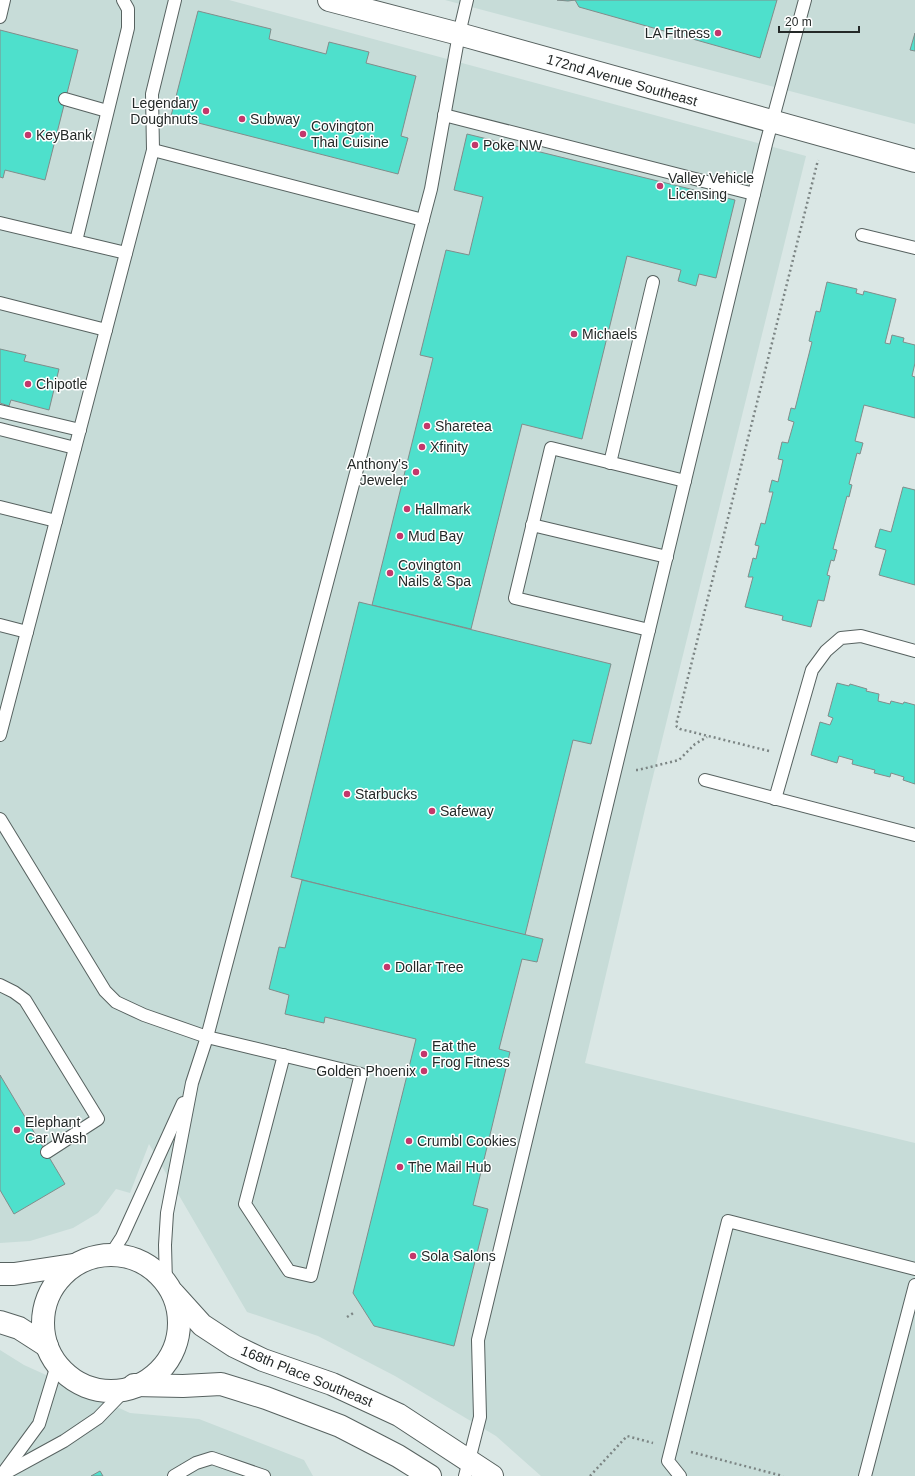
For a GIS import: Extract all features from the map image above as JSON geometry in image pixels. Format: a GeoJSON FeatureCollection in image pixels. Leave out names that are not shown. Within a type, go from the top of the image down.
{"type":"FeatureCollection","features":[{"type":"Feature","properties":{"kind":"street","name":"172nd Avenue Southeast"},"geometry":{"type":"LineString","coordinates":[[330,0],[459,34],[915,161]]}},
{"type":"Feature","properties":{"kind":"street"},"geometry":{"type":"LineString","coordinates":[[0,1274],[14,1274],[73,1265],[91,1257],[111,1254],[129,1257],[147,1264],[161,1276],[169,1287],[178,1312],[178,1334],[171,1356],[159,1370],[144,1382],[111,1391],[96,1390],[81,1385],[68,1376],[57,1366],[50,1356],[42,1324],[46,1301],[56,1281],[73,1265]]}},
{"type":"Feature","properties":{"kind":"street","name":"168th Place Southeast"},"geometry":{"type":"LineString","coordinates":[[169,1287],[202,1325],[234,1346],[264,1360],[332,1384],[399,1415],[467,1468],[492,1476]]}},
{"type":"Feature","properties":{"kind":"street"},"geometry":{"type":"LineString","coordinates":[[0,1322],[19,1328],[47,1346]]}},
{"type":"Feature","properties":{"kind":"street"},"geometry":{"type":"LineString","coordinates":[[130,1387],[221,1384],[340,1426],[398,1456],[430,1476]]}},
{"type":"Feature","properties":{"kind":"lane"},"geometry":{"type":"LineString","coordinates":[[0,17],[4,0]]}},
{"type":"Feature","properties":{"kind":"lane"},"geometry":{"type":"LineString","coordinates":[[76,241],[128,28],[128,9],[123,0]]}},
{"type":"Feature","properties":{"kind":"lane"},"geometry":{"type":"LineString","coordinates":[[0,735],[153,150],[152,94],[175,0]]}},
{"type":"Feature","properties":{"kind":"lane"},"geometry":{"type":"LineString","coordinates":[[169,1287],[165,1245],[167,1214],[192,1084],[207,1037],[431,189],[459,34],[467,0]]}},
{"type":"Feature","properties":{"kind":"lane"},"geometry":{"type":"LineString","coordinates":[[467,1468],[480,1417],[478,1340],[754,194],[804,0]]}},
{"type":"Feature","properties":{"kind":"lane"},"geometry":{"type":"LineString","coordinates":[[65,99],[107,111]]}},
{"type":"Feature","properties":{"kind":"lane"},"geometry":{"type":"LineString","coordinates":[[444,115],[754,194]]}},
{"type":"Feature","properties":{"kind":"lane"},"geometry":{"type":"LineString","coordinates":[[153,150],[423,220]]}},
{"type":"Feature","properties":{"kind":"lane"},"geometry":{"type":"LineString","coordinates":[[0,223],[126,253]]}},
{"type":"Feature","properties":{"kind":"lane"},"geometry":{"type":"LineString","coordinates":[[862,235],[915,248]]}},
{"type":"Feature","properties":{"kind":"lane"},"geometry":{"type":"LineString","coordinates":[[610,462],[653,282]]}},
{"type":"Feature","properties":{"kind":"lane"},"geometry":{"type":"LineString","coordinates":[[0,303],[106,330]]}},
{"type":"Feature","properties":{"kind":"lane"},"geometry":{"type":"LineString","coordinates":[[0,411],[80,430]]}},
{"type":"Feature","properties":{"kind":"lane"},"geometry":{"type":"LineString","coordinates":[[0,429],[75,448]]}},
{"type":"Feature","properties":{"kind":"lane"},"geometry":{"type":"LineString","coordinates":[[649,630],[515,598],[532,525],[551,448],[685,481]]}},
{"type":"Feature","properties":{"kind":"lane"},"geometry":{"type":"LineString","coordinates":[[0,507],[56,521]]}},
{"type":"Feature","properties":{"kind":"lane"},"geometry":{"type":"LineString","coordinates":[[532,525],[667,557]]}},
{"type":"Feature","properties":{"kind":"lane"},"geometry":{"type":"LineString","coordinates":[[0,625],[27,632]]}},
{"type":"Feature","properties":{"kind":"lane"},"geometry":{"type":"LineString","coordinates":[[775,799],[812,670],[826,651],[841,638],[861,636],[915,651]]}},
{"type":"Feature","properties":{"kind":"lane"},"geometry":{"type":"LineString","coordinates":[[706,780],[915,835]]}},
{"type":"Feature","properties":{"kind":"lane"},"geometry":{"type":"LineString","coordinates":[[0,819],[105,991],[116,1002],[144,1015],[207,1037],[361,1074],[311,1276],[289,1271],[245,1204],[284,1056]]}},
{"type":"Feature","properties":{"kind":"lane"},"geometry":{"type":"LineString","coordinates":[[0,985],[14,992],[25,1000],[98,1119],[46,1152]]}},
{"type":"Feature","properties":{"kind":"lane"},"geometry":{"type":"LineString","coordinates":[[111,1254],[124,1230],[192,1084]]}},
{"type":"Feature","properties":{"kind":"lane"},"geometry":{"type":"LineString","coordinates":[[680,1476],[668,1461],[728,1221],[915,1269]]}},
{"type":"Feature","properties":{"kind":"lane"},"geometry":{"type":"LineString","coordinates":[[865,1476],[915,1285]]}},
{"type":"Feature","properties":{"kind":"lane"},"geometry":{"type":"LineString","coordinates":[[0,1476],[39,1424],[57,1366]]}},
{"type":"Feature","properties":{"kind":"lane"},"geometry":{"type":"LineString","coordinates":[[0,1476],[64,1441],[98,1418],[130,1387]]}},
{"type":"Feature","properties":{"kind":"lane"},"geometry":{"type":"LineString","coordinates":[[174,1476],[196,1463],[212,1458],[264,1476]]}},
{"type":"Feature","properties":{"kind":"path"},"geometry":{"type":"LineString","coordinates":[[774,752],[680,730],[676,727],[676,724],[818,159]]}},
{"type":"Feature","properties":{"kind":"path"},"geometry":{"type":"LineString","coordinates":[[617,765],[638,770],[679,760],[695,744],[708,736]]}},
{"type":"Feature","properties":{"kind":"path"},"geometry":{"type":"LineString","coordinates":[[347,1317],[355,1312]]}},
{"type":"Feature","properties":{"kind":"shaded area"},"geometry":{"type":"Polygon","coordinates":[[[0,0],[229,0],[806,156],[645,809],[585,1063],[915,1143],[915,1476],[541,1476],[496,1436],[395,1376],[318,1336],[247,1312],[149,1144],[130,1193],[116,1189],[98,1213],[73,1228],[30,1241],[0,1243],[0,0]]]}},
{"type":"Feature","properties":{"kind":"shaded area"},"geometry":{"type":"Polygon","coordinates":[[[445,0],[915,0],[915,124],[820,99],[445,0]]]}},
{"type":"Feature","properties":{"kind":"shaded area"},"geometry":{"type":"Polygon","coordinates":[[[0,1350],[24,1365],[130,1413],[199,1419],[304,1460],[313,1476],[0,1476],[0,1350]]]}},
{"type":"Feature","properties":{"kind":"building","name":"LA Fitness"},"geometry":{"type":"Polygon","coordinates":[[[575,0],[777,0],[760,58],[579,7],[575,0]]]}},
{"type":"Feature","properties":{"kind":"building"},"geometry":{"type":"Polygon","coordinates":[[[198,11],[271,29],[269,39],[326,54],[329,42],[369,52],[366,63],[416,76],[401,136],[408,138],[398,174],[171,116],[198,11]]]}},
{"type":"Feature","properties":{"kind":"building","name":"KeyBank"},"geometry":{"type":"Polygon","coordinates":[[[0,30],[78,50],[45,180],[5,170],[3,178],[0,177],[0,30]]]}},
{"type":"Feature","properties":{"kind":"building"},"geometry":{"type":"Polygon","coordinates":[[[915,33],[915,51],[910,50],[915,33]]]}},
{"type":"Feature","properties":{"kind":"building"},"geometry":{"type":"Polygon","coordinates":[[[467,134],[735,200],[716,278],[699,274],[696,286],[678,281],[681,270],[627,256],[582,439],[522,424],[471,629],[372,605],[433,358],[420,355],[446,250],[469,255],[483,197],[454,190],[467,134]]]}},
{"type":"Feature","properties":{"kind":"building"},"geometry":{"type":"Polygon","coordinates":[[[827,282],[857,289],[856,293],[863,295],[864,291],[896,299],[885,343],[890,344],[892,335],[904,338],[903,342],[915,345],[915,363],[912,376],[915,377],[915,418],[864,405],[855,441],[863,443],[860,454],[857,453],[849,484],[852,485],[849,497],[847,496],[833,549],[837,550],[834,561],[831,560],[827,575],[830,576],[824,601],[818,600],[811,627],[782,620],[783,616],[745,607],[753,577],[748,577],[753,558],[756,559],[759,546],[755,545],[761,523],[765,524],[773,492],[769,492],[772,480],[778,482],[783,460],[778,459],[782,442],[788,443],[794,422],[788,420],[791,408],[795,409],[812,342],[809,341],[816,311],[820,312],[827,282]]]}},
{"type":"Feature","properties":{"kind":"building","name":"Chipotle"},"geometry":{"type":"Polygon","coordinates":[[[0,349],[26,355],[24,361],[59,369],[49,410],[11,400],[9,406],[0,403],[0,349]]]}},
{"type":"Feature","properties":{"kind":"building"},"geometry":{"type":"Polygon","coordinates":[[[903,487],[915,490],[915,585],[879,575],[886,550],[875,547],[880,529],[891,532],[903,487]]]}},
{"type":"Feature","properties":{"kind":"building","name":"Safeway"},"geometry":{"type":"Polygon","coordinates":[[[359,602],[611,664],[591,744],[573,740],[525,935],[291,877],[359,602]]]}},
{"type":"Feature","properties":{"kind":"building"},"geometry":{"type":"Polygon","coordinates":[[[837,683],[849,686],[850,684],[867,689],[866,691],[879,694],[878,701],[890,704],[891,701],[903,704],[904,702],[915,705],[915,784],[903,780],[904,777],[891,773],[890,777],[874,773],[875,770],[852,764],[853,760],[839,756],[837,763],[811,755],[820,722],[830,725],[833,718],[828,716],[837,683]]]}},
{"type":"Feature","properties":{"kind":"building"},"geometry":{"type":"Polygon","coordinates":[[[302,880],[543,939],[537,962],[522,959],[499,1049],[510,1052],[473,1205],[488,1209],[454,1346],[374,1326],[353,1293],[416,1039],[325,1017],[324,1023],[285,1014],[289,995],[269,989],[279,947],[285,948],[302,880]]]}},
{"type":"Feature","properties":{"kind":"building","name":"Elephant Car Wash"},"geometry":{"type":"Polygon","coordinates":[[[0,1075],[65,1184],[14,1214],[0,1190],[0,1075]]]}},
{"type":"Feature","properties":{"kind":"building"},"geometry":{"type":"Polygon","coordinates":[[[100,1471],[103,1476],[91,1476],[100,1471]]]}},
{"type":"Feature","properties":{"kind":"place","name":"LA Fitness"},"geometry":{"type":"Point","coordinates":[718,33]}},
{"type":"Feature","properties":{"kind":"place","name":"Legendary Doughnuts"},"geometry":{"type":"Point","coordinates":[206,111]}},
{"type":"Feature","properties":{"kind":"place","name":"Subway"},"geometry":{"type":"Point","coordinates":[242,119]}},
{"type":"Feature","properties":{"kind":"place","name":"Covington Thai Cuisine"},"geometry":{"type":"Point","coordinates":[303,134]}},
{"type":"Feature","properties":{"kind":"place","name":"KeyBank"},"geometry":{"type":"Point","coordinates":[28,135]}},
{"type":"Feature","properties":{"kind":"place","name":"Poke NW"},"geometry":{"type":"Point","coordinates":[475,145]}},
{"type":"Feature","properties":{"kind":"place","name":"Valley Vehicle Licensing"},"geometry":{"type":"Point","coordinates":[660,186]}},
{"type":"Feature","properties":{"kind":"place","name":"Michaels"},"geometry":{"type":"Point","coordinates":[574,334]}},
{"type":"Feature","properties":{"kind":"place","name":"Chipotle"},"geometry":{"type":"Point","coordinates":[28,384]}},
{"type":"Feature","properties":{"kind":"place","name":"Sharetea"},"geometry":{"type":"Point","coordinates":[427,426]}},
{"type":"Feature","properties":{"kind":"place","name":"Xfinity"},"geometry":{"type":"Point","coordinates":[422,447]}},
{"type":"Feature","properties":{"kind":"place","name":"Anthony's Jeweler"},"geometry":{"type":"Point","coordinates":[416,472]}},
{"type":"Feature","properties":{"kind":"place","name":"Hallmark"},"geometry":{"type":"Point","coordinates":[407,509]}},
{"type":"Feature","properties":{"kind":"place","name":"Mud Bay"},"geometry":{"type":"Point","coordinates":[400,536]}},
{"type":"Feature","properties":{"kind":"place","name":"Covington Nails & Spa"},"geometry":{"type":"Point","coordinates":[390,573]}},
{"type":"Feature","properties":{"kind":"place","name":"Starbucks"},"geometry":{"type":"Point","coordinates":[347,794]}},
{"type":"Feature","properties":{"kind":"place","name":"Safeway"},"geometry":{"type":"Point","coordinates":[432,811]}},
{"type":"Feature","properties":{"kind":"place","name":"Dollar Tree"},"geometry":{"type":"Point","coordinates":[387,967]}},
{"type":"Feature","properties":{"kind":"place","name":"Eat the Frog Fitness"},"geometry":{"type":"Point","coordinates":[424,1054]}},
{"type":"Feature","properties":{"kind":"place","name":"Golden Phoenix"},"geometry":{"type":"Point","coordinates":[424,1071]}},
{"type":"Feature","properties":{"kind":"place","name":"Elephant Car Wash"},"geometry":{"type":"Point","coordinates":[17,1130]}},
{"type":"Feature","properties":{"kind":"place","name":"Crumbl Cookies"},"geometry":{"type":"Point","coordinates":[409,1141]}},
{"type":"Feature","properties":{"kind":"place","name":"The Mail Hub"},"geometry":{"type":"Point","coordinates":[400,1167]}},
{"type":"Feature","properties":{"kind":"place","name":"Sola Salons"},"geometry":{"type":"Point","coordinates":[413,1256]}}]}
